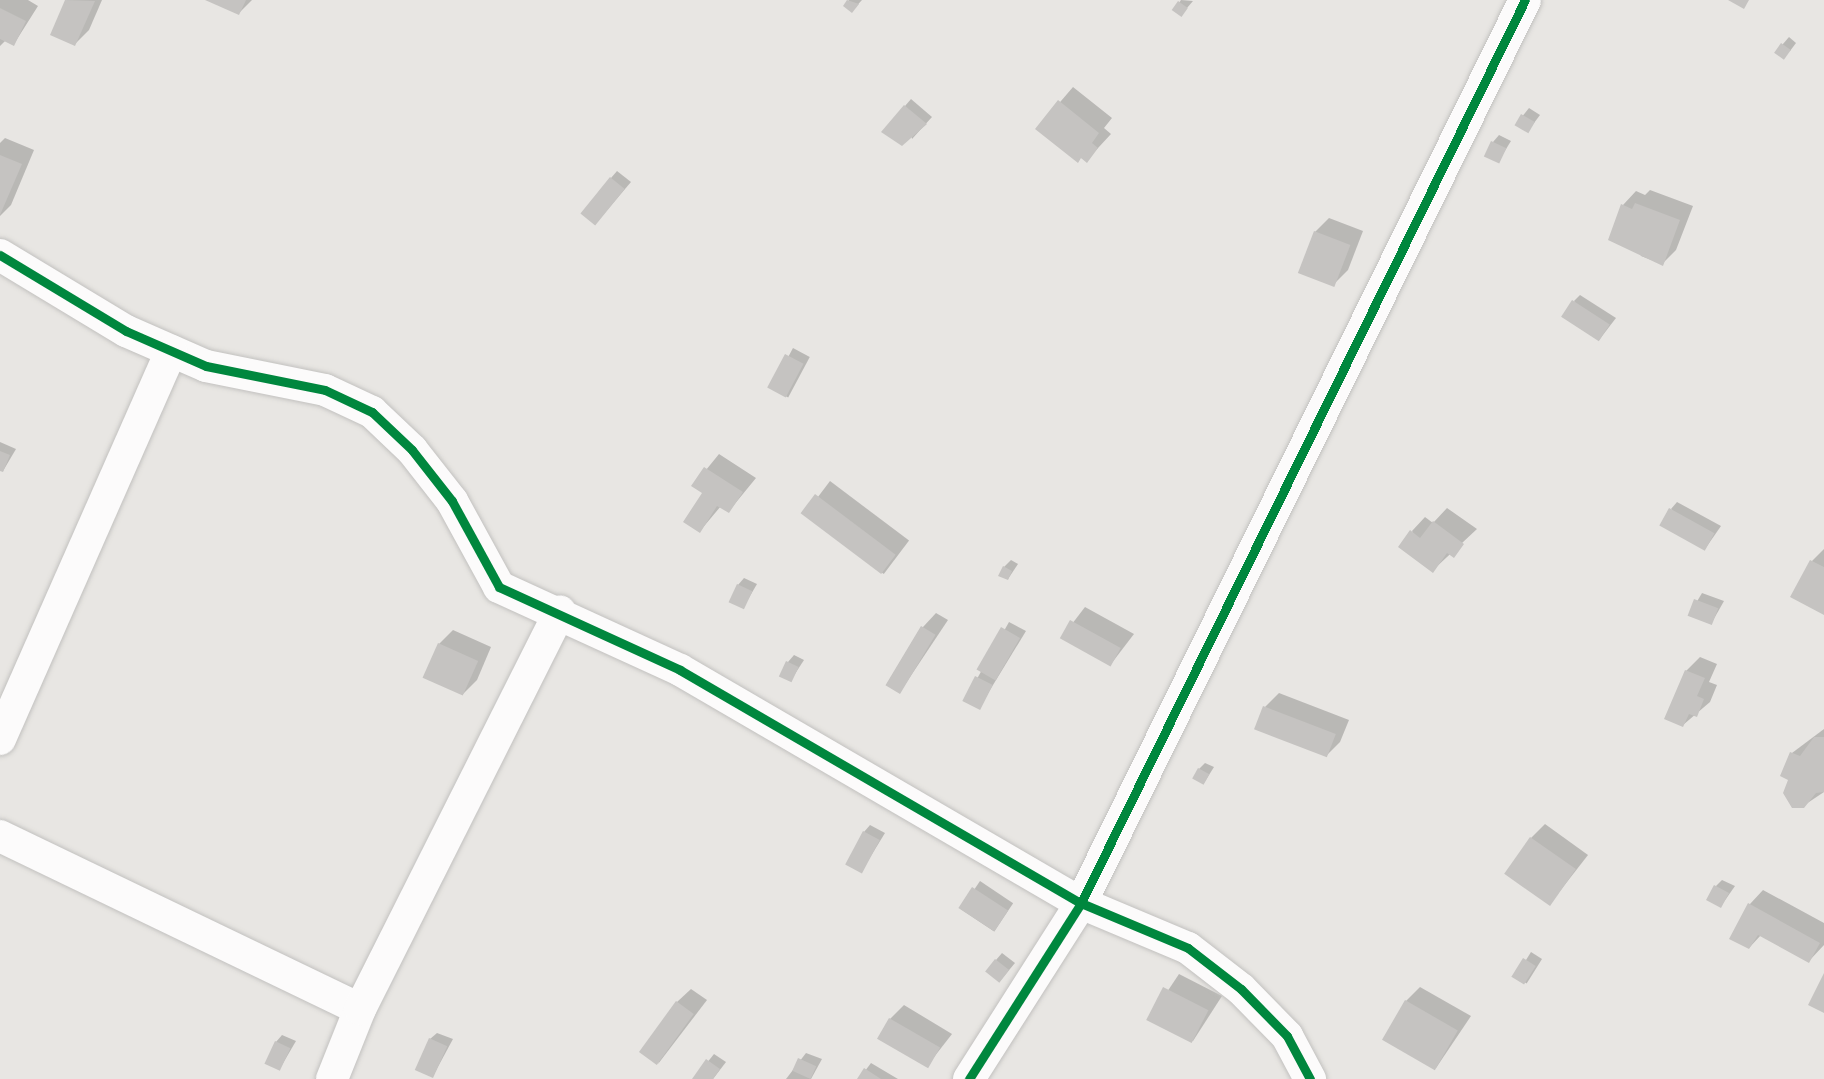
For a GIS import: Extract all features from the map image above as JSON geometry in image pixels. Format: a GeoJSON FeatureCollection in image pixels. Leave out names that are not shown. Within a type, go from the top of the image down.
{"type":"FeatureCollection","features":[{"type":"Feature","properties":{"kind":"street"},"geometry":{"type":"LineString","coordinates":[[969,1079],[1082,903],[1525,0]]}},
{"type":"Feature","properties":{"kind":"street"},"geometry":{"type":"LineString","coordinates":[[0,255],[126,331],[206,366],[325,390],[372,412],[412,450],[452,501],[499,587],[560,611],[680,670],[1082,903],[1188,948],[1241,989],[1287,1036],[1310,1079]]}},
{"type":"Feature","properties":{"kind":"street"},"geometry":{"type":"LineString","coordinates":[[0,739],[171,351]]}},
{"type":"Feature","properties":{"kind":"street"},"geometry":{"type":"LineString","coordinates":[[332,1079],[360,1009],[560,611]]}},
{"type":"Feature","properties":{"kind":"street"},"geometry":{"type":"LineString","coordinates":[[0,836],[360,1009]]}},
{"type":"Feature","properties":{"kind":"building"},"geometry":{"type":"Polygon","coordinates":[[[65,0],[95,1],[75,46],[50,35],[65,0]]]}},
{"type":"Feature","properties":{"kind":"building"},"geometry":{"type":"Polygon","coordinates":[[[205,0],[246,0],[239,15],[205,0]]]}},
{"type":"Feature","properties":{"kind":"building"},"geometry":{"type":"Polygon","coordinates":[[[847,0],[859,4],[852,13],[843,6],[847,0]]]}},
{"type":"Feature","properties":{"kind":"building"},"geometry":{"type":"Polygon","coordinates":[[[1728,0],[1749,0],[1744,9],[1728,0]]]}},
{"type":"Feature","properties":{"kind":"building"},"geometry":{"type":"Polygon","coordinates":[[[1178,1],[1188,8],[1182,17],[1172,10],[1178,1]]]}},
{"type":"Feature","properties":{"kind":"building"},"geometry":{"type":"Polygon","coordinates":[[[0,8],[26,21],[14,46],[0,39],[0,8]]]}},
{"type":"Feature","properties":{"kind":"building"},"geometry":{"type":"Polygon","coordinates":[[[1781,43],[1791,50],[1784,60],[1774,53],[1781,43]]]}},
{"type":"Feature","properties":{"kind":"building"},"geometry":{"type":"Polygon","coordinates":[[[1058,100],[1099,133],[1092,143],[1098,148],[1087,163],[1081,158],[1078,163],[1035,129],[1058,100]]]}},
{"type":"Feature","properties":{"kind":"building"},"geometry":{"type":"Polygon","coordinates":[[[904,105],[927,124],[902,146],[881,132],[904,105]]]}},
{"type":"Feature","properties":{"kind":"building"},"geometry":{"type":"Polygon","coordinates":[[[1521,114],[1535,122],[1528,133],[1514,125],[1521,114]]]}},
{"type":"Feature","properties":{"kind":"building"},"geometry":{"type":"Polygon","coordinates":[[[1491,141],[1506,148],[1499,164],[1484,156],[1491,141]]]}},
{"type":"Feature","properties":{"kind":"building"},"geometry":{"type":"Polygon","coordinates":[[[0,155],[22,164],[0,215],[0,155]]]}},
{"type":"Feature","properties":{"kind":"building"},"geometry":{"type":"Polygon","coordinates":[[[610,177],[625,189],[595,225],[580,214],[610,177]]]}},
{"type":"Feature","properties":{"kind":"building"},"geometry":{"type":"Polygon","coordinates":[[[1635,203],[1680,220],[1663,266],[1608,240],[1621,204],[1632,209],[1635,203]]]}},
{"type":"Feature","properties":{"kind":"building"},"geometry":{"type":"Polygon","coordinates":[[[1314,231],[1350,245],[1334,287],[1298,273],[1314,231]]]}},
{"type":"Feature","properties":{"kind":"building"},"geometry":{"type":"Polygon","coordinates":[[[1572,300],[1610,325],[1599,341],[1561,317],[1572,300]]]}},
{"type":"Feature","properties":{"kind":"building"},"geometry":{"type":"Polygon","coordinates":[[[785,354],[804,364],[786,397],[767,388],[785,354]]]}},
{"type":"Feature","properties":{"kind":"building"},"geometry":{"type":"Polygon","coordinates":[[[0,451],[10,455],[3,472],[0,471],[0,451]]]}},
{"type":"Feature","properties":{"kind":"building"},"geometry":{"type":"Polygon","coordinates":[[[704,467],[743,492],[729,513],[717,506],[700,533],[683,522],[702,493],[691,486],[704,467]]]}},
{"type":"Feature","properties":{"kind":"building"},"geometry":{"type":"Polygon","coordinates":[[[815,494],[896,555],[881,574],[801,513],[815,494]]]}},
{"type":"Feature","properties":{"kind":"building"},"geometry":{"type":"Polygon","coordinates":[[[1669,508],[1714,533],[1705,551],[1659,525],[1669,508]]]}},
{"type":"Feature","properties":{"kind":"building"},"geometry":{"type":"Polygon","coordinates":[[[1433,521],[1464,544],[1454,558],[1447,553],[1433,573],[1398,547],[1410,530],[1420,538],[1433,521]]]}},
{"type":"Feature","properties":{"kind":"building"},"geometry":{"type":"Polygon","coordinates":[[[1810,560],[1824,567],[1824,615],[1790,597],[1810,560]]]}},
{"type":"Feature","properties":{"kind":"building"},"geometry":{"type":"Polygon","coordinates":[[[1003,566],[1012,571],[1008,580],[998,576],[1003,566]]]}},
{"type":"Feature","properties":{"kind":"building"},"geometry":{"type":"Polygon","coordinates":[[[737,584],[752,591],[744,609],[729,602],[737,584]]]}},
{"type":"Feature","properties":{"kind":"building"},"geometry":{"type":"Polygon","coordinates":[[[1694,599],[1718,608],[1712,625],[1688,616],[1694,599]]]}},
{"type":"Feature","properties":{"kind":"building"},"geometry":{"type":"Polygon","coordinates":[[[1070,620],[1121,648],[1111,666],[1060,638],[1070,620]]]}},
{"type":"Feature","properties":{"kind":"building"},"geometry":{"type":"Polygon","coordinates":[[[921,626],[936,635],[900,694],[885,685],[921,626]]]}},
{"type":"Feature","properties":{"kind":"building"},"geometry":{"type":"Polygon","coordinates":[[[1001,627],[1020,638],[996,680],[976,669],[1001,627]]]}},
{"type":"Feature","properties":{"kind":"building"},"geometry":{"type":"Polygon","coordinates":[[[438,643],[478,661],[463,696],[423,678],[438,643]]]}},
{"type":"Feature","properties":{"kind":"building"},"geometry":{"type":"Polygon","coordinates":[[[786,661],[799,667],[792,682],[779,676],[786,661]]]}},
{"type":"Feature","properties":{"kind":"building"},"geometry":{"type":"Polygon","coordinates":[[[1685,670],[1705,678],[1697,696],[1704,699],[1697,717],[1689,714],[1683,727],[1664,719],[1685,670]]]}},
{"type":"Feature","properties":{"kind":"building"},"geometry":{"type":"Polygon","coordinates":[[[975,676],[993,685],[980,710],[962,701],[975,676]]]}},
{"type":"Feature","properties":{"kind":"building"},"geometry":{"type":"Polygon","coordinates":[[[1263,706],[1336,734],[1327,757],[1254,729],[1263,706]]]}},
{"type":"Feature","properties":{"kind":"building"},"geometry":{"type":"Polygon","coordinates":[[[1814,737],[1824,737],[1824,792],[1816,793],[1804,808],[1792,808],[1783,793],[1788,780],[1780,776],[1790,752],[1800,756],[1814,737]]]}},
{"type":"Feature","properties":{"kind":"building"},"geometry":{"type":"Polygon","coordinates":[[[1198,768],[1209,774],[1204,785],[1192,778],[1198,768]]]}},
{"type":"Feature","properties":{"kind":"building"},"geometry":{"type":"Polygon","coordinates":[[[863,831],[880,840],[862,873],[845,865],[863,831]]]}},
{"type":"Feature","properties":{"kind":"building"},"geometry":{"type":"Polygon","coordinates":[[[1530,837],[1576,869],[1550,906],[1504,874],[1530,837]]]}},
{"type":"Feature","properties":{"kind":"building"},"geometry":{"type":"Polygon","coordinates":[[[1714,885],[1729,893],[1721,908],[1706,900],[1714,885]]]}},
{"type":"Feature","properties":{"kind":"building"},"geometry":{"type":"Polygon","coordinates":[[[972,887],[1008,910],[994,931],[958,908],[972,887]]]}},
{"type":"Feature","properties":{"kind":"building"},"geometry":{"type":"Polygon","coordinates":[[[1748,903],[1820,943],[1809,963],[1758,935],[1749,949],[1729,939],[1748,903]]]}},
{"type":"Feature","properties":{"kind":"building"},"geometry":{"type":"Polygon","coordinates":[[[1523,958],[1536,966],[1524,985],[1511,977],[1523,958]]]}},
{"type":"Feature","properties":{"kind":"building"},"geometry":{"type":"Polygon","coordinates":[[[995,959],[1009,970],[999,983],[985,972],[995,959]]]}},
{"type":"Feature","properties":{"kind":"building"},"geometry":{"type":"Polygon","coordinates":[[[1824,973],[1824,1013],[1808,1005],[1824,973]]]}},
{"type":"Feature","properties":{"kind":"building"},"geometry":{"type":"Polygon","coordinates":[[[1163,987],[1208,1010],[1192,1043],[1146,1020],[1163,987]]]}},
{"type":"Feature","properties":{"kind":"building"},"geometry":{"type":"Polygon","coordinates":[[[1405,1000],[1458,1030],[1435,1070],[1382,1040],[1405,1000]]]}},
{"type":"Feature","properties":{"kind":"building"},"geometry":{"type":"Polygon","coordinates":[[[676,1001],[694,1014],[657,1065],[639,1052],[676,1001]]]}},
{"type":"Feature","properties":{"kind":"building"},"geometry":{"type":"Polygon","coordinates":[[[889,1018],[940,1048],[928,1068],[877,1039],[889,1018]]]}},
{"type":"Feature","properties":{"kind":"building"},"geometry":{"type":"Polygon","coordinates":[[[429,1038],[447,1046],[433,1078],[415,1070],[429,1038]]]}},
{"type":"Feature","properties":{"kind":"building"},"geometry":{"type":"Polygon","coordinates":[[[275,1041],[290,1048],[280,1071],[264,1064],[275,1041]]]}},
{"type":"Feature","properties":{"kind":"building"},"geometry":{"type":"Polygon","coordinates":[[[798,1058],[816,1066],[811,1079],[792,1071],[798,1058]]]}},
{"type":"Feature","properties":{"kind":"building"},"geometry":{"type":"Polygon","coordinates":[[[706,1059],[720,1069],[713,1079],[692,1079],[706,1059]]]}},
{"type":"Feature","properties":{"kind":"building"},"geometry":{"type":"Polygon","coordinates":[[[864,1068],[881,1079],[857,1079],[864,1068]]]}},
{"type":"Feature","properties":{"kind":"cycle path"},"geometry":{"type":"LineString","coordinates":[[969,1079],[1081,903],[1525,0]]}},
{"type":"Feature","properties":{"kind":"cycle path"},"geometry":{"type":"LineString","coordinates":[[0,255],[126,331],[206,366],[325,390],[372,412],[412,450],[452,501],[499,587],[680,670],[1081,903],[1188,948],[1241,989],[1287,1036],[1310,1079]]}}]}
